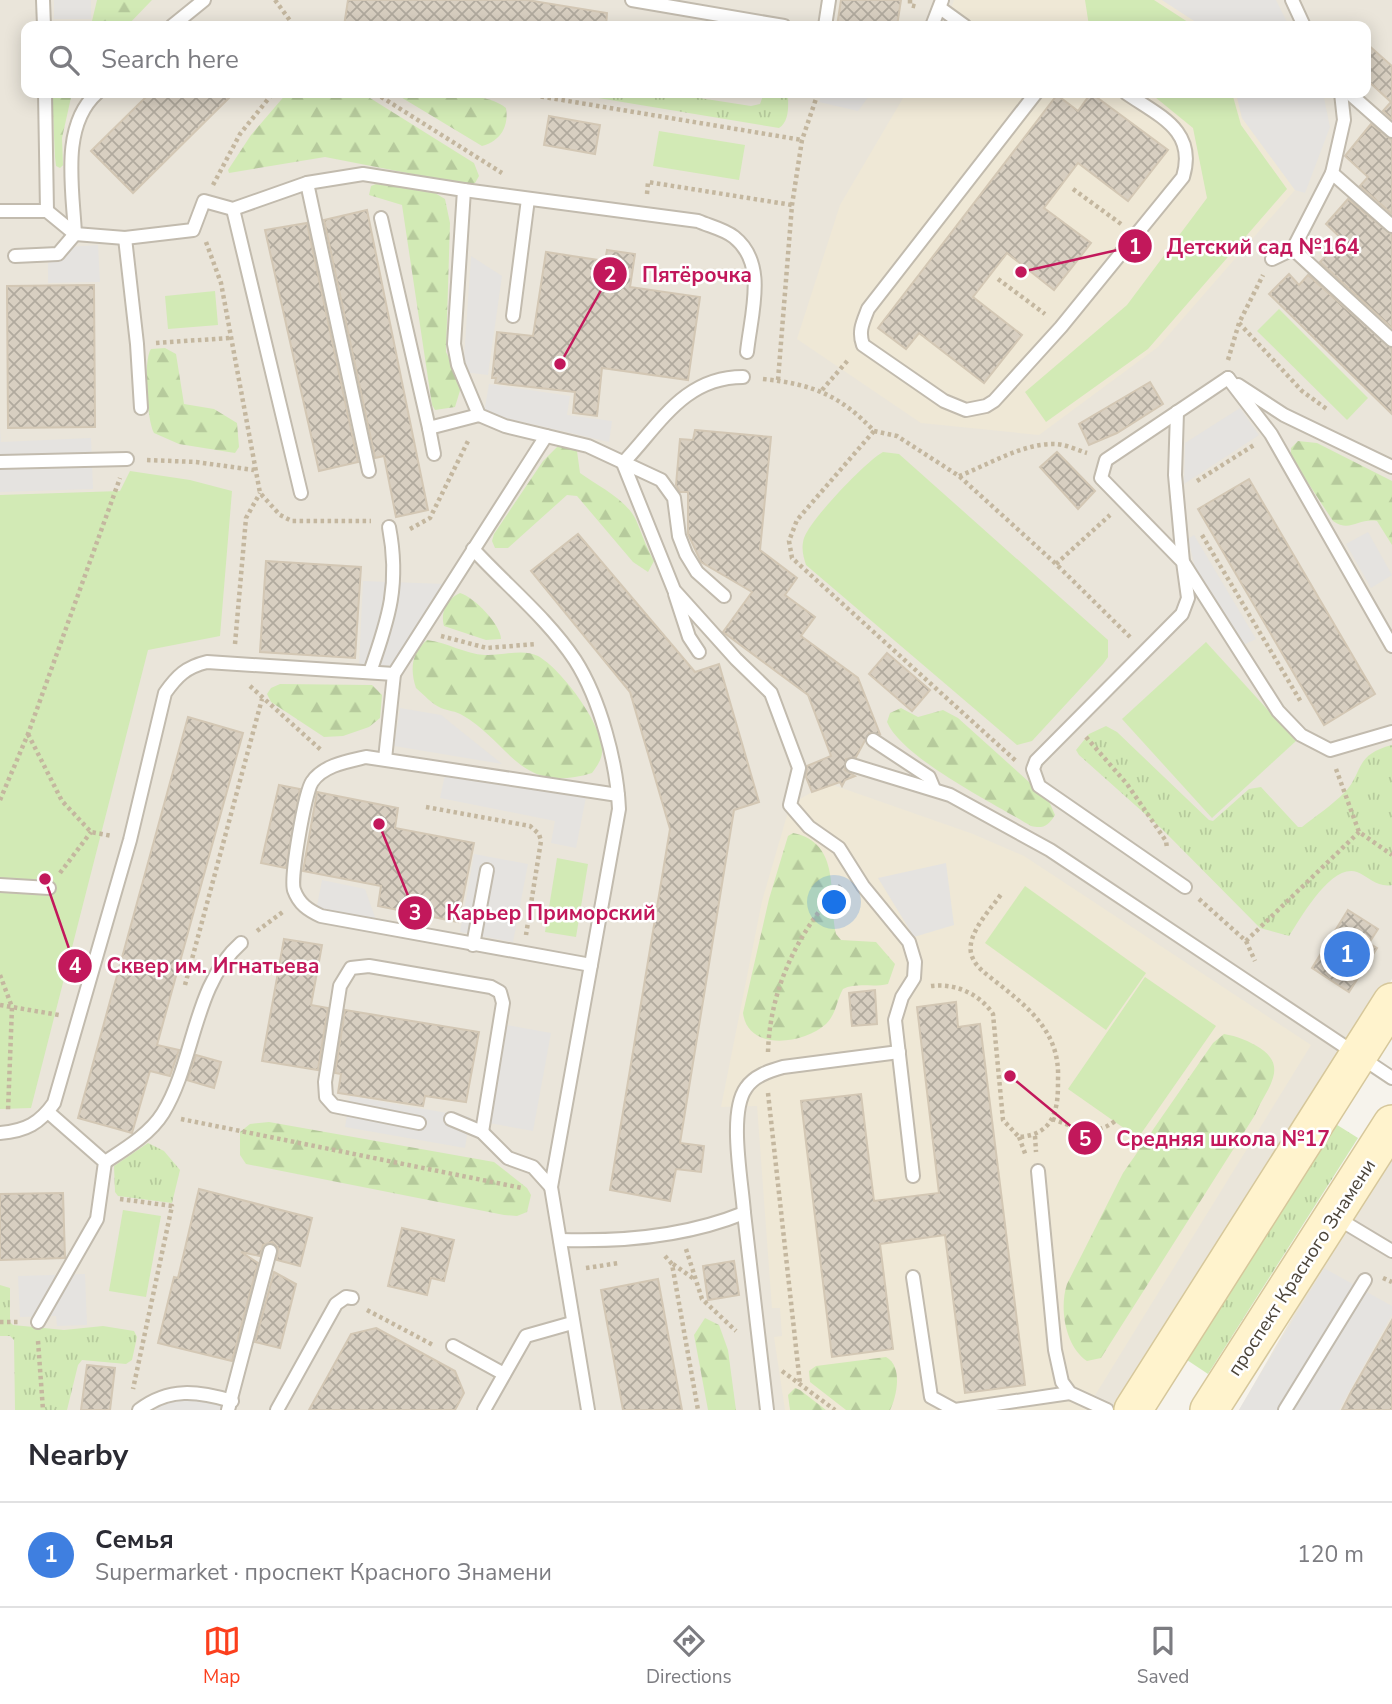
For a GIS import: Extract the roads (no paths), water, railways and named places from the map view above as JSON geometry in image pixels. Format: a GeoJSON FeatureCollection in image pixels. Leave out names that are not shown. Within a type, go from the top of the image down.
{"type":"FeatureCollection","features":[{"type":"Feature","properties":{"kind":"main road"},"geometry":{"type":"LineString","coordinates":[[1133,1410],[1392,1002]]}},
{"type":"Feature","properties":{"kind":"main road","name":"проспект Красного Знамени"},"geometry":{"type":"LineString","coordinates":[[1209,1410],[1392,1124]]}},
{"type":"Feature","properties":{"kind":"lane"},"geometry":{"type":"LineString","coordinates":[[43,0],[44,21]]}},
{"type":"Feature","properties":{"kind":"lane"},"geometry":{"type":"LineString","coordinates":[[632,0],[755,21]]}},
{"type":"Feature","properties":{"kind":"lane"},"geometry":{"type":"LineString","coordinates":[[826,21],[829,0]]}},
{"type":"Feature","properties":{"kind":"lane"},"geometry":{"type":"LineString","coordinates":[[1292,0],[1302,21]]}},
{"type":"Feature","properties":{"kind":"lane"},"geometry":{"type":"LineString","coordinates":[[177,21],[197,2]]}},
{"type":"Feature","properties":{"kind":"lane"},"geometry":{"type":"LineString","coordinates":[[934,21],[941,4],[960,21]]}},
{"type":"Feature","properties":{"kind":"lane"},"geometry":{"type":"LineString","coordinates":[[45,98],[47,211]]}},
{"type":"Feature","properties":{"kind":"lane"},"geometry":{"type":"LineString","coordinates":[[15,256],[58,254],[75,234],[71,157],[86,102],[91,98]]}},
{"type":"Feature","properties":{"kind":"lane"},"geometry":{"type":"LineString","coordinates":[[1031,98],[868,309],[860,335],[863,345],[944,401],[966,410],[995,401],[1061,327],[1183,177],[1187,163],[1186,145],[1177,130],[1133,98]]}},
{"type":"Feature","properties":{"kind":"lane"},"geometry":{"type":"LineString","coordinates":[[1272,259],[1293,249],[1332,173],[1344,120],[1342,98]]}},
{"type":"Feature","properties":{"kind":"lane"},"geometry":{"type":"LineString","coordinates":[[1355,98],[1392,131]]}},
{"type":"Feature","properties":{"kind":"lane"},"geometry":{"type":"LineString","coordinates":[[1332,173],[1392,226]]}},
{"type":"Feature","properties":{"kind":"lane"},"geometry":{"type":"LineString","coordinates":[[0,211],[47,211],[75,234],[125,238],[193,230],[204,201],[233,209],[307,183],[363,174],[698,221],[732,235],[750,253],[756,268],[747,352]]}},
{"type":"Feature","properties":{"kind":"lane"},"geometry":{"type":"LineString","coordinates":[[307,183],[369,471]]}},
{"type":"Feature","properties":{"kind":"lane"},"geometry":{"type":"LineString","coordinates":[[464,190],[454,344],[475,417]]}},
{"type":"Feature","properties":{"kind":"lane"},"geometry":{"type":"LineString","coordinates":[[513,316],[528,199]]}},
{"type":"Feature","properties":{"kind":"lane"},"geometry":{"type":"LineString","coordinates":[[233,209],[301,493]]}},
{"type":"Feature","properties":{"kind":"lane"},"geometry":{"type":"LineString","coordinates":[[381,218],[434,454]]}},
{"type":"Feature","properties":{"kind":"lane"},"geometry":{"type":"LineString","coordinates":[[125,238],[141,408]]}},
{"type":"Feature","properties":{"kind":"lane"},"geometry":{"type":"LineString","coordinates":[[1293,249],[1392,340]]}},
{"type":"Feature","properties":{"kind":"lane"},"geometry":{"type":"LineString","coordinates":[[623,463],[693,388],[722,377],[743,376]]}},
{"type":"Feature","properties":{"kind":"lane"},"geometry":{"type":"LineString","coordinates":[[1228,378],[1106,460],[1101,478],[1183,562],[1278,711],[1301,735],[1330,750],[1392,732]]}},
{"type":"Feature","properties":{"kind":"lane"},"geometry":{"type":"LineString","coordinates":[[1228,378],[1271,434],[1392,646]]}},
{"type":"Feature","properties":{"kind":"lane"},"geometry":{"type":"LineString","coordinates":[[1228,378],[1284,415],[1392,467]]}},
{"type":"Feature","properties":{"kind":"lane"},"geometry":{"type":"LineString","coordinates":[[1177,412],[1177,493],[1188,598],[1182,614],[1036,761],[1032,775],[1040,786],[1185,887]]}},
{"type":"Feature","properties":{"kind":"lane"},"geometry":{"type":"LineString","coordinates":[[429,428],[475,417],[588,446],[623,463],[648,471],[661,480],[674,498],[678,536],[685,554],[697,572],[724,596]]}},
{"type":"Feature","properties":{"kind":"lane"},"geometry":{"type":"LineString","coordinates":[[385,758],[394,674],[546,436]]}},
{"type":"Feature","properties":{"kind":"lane"},"geometry":{"type":"LineString","coordinates":[[0,462],[127,460]]}},
{"type":"Feature","properties":{"kind":"lane"},"geometry":{"type":"LineString","coordinates":[[623,463],[674,590],[689,637],[699,652]]}},
{"type":"Feature","properties":{"kind":"lane"},"geometry":{"type":"LineString","coordinates":[[370,671],[394,592],[395,559],[389,527]]}},
{"type":"Feature","properties":{"kind":"lane"},"geometry":{"type":"LineString","coordinates":[[473,549],[561,641],[576,662],[589,689],[612,755],[618,795],[619,808],[551,1187],[572,1323],[589,1410]]}},
{"type":"Feature","properties":{"kind":"lane"},"geometry":{"type":"LineString","coordinates":[[674,590],[736,659],[771,693],[799,768],[790,805],[809,827],[839,848],[909,943],[915,962],[914,978],[902,997],[895,1020],[913,1175]]}},
{"type":"Feature","properties":{"kind":"lane"},"geometry":{"type":"LineString","coordinates":[[0,1133],[31,1127],[54,1103],[130,840],[165,694],[189,667],[207,662],[394,674]]}},
{"type":"Feature","properties":{"kind":"lane"},"geometry":{"type":"LineString","coordinates":[[873,740],[929,777],[934,789]]}},
{"type":"Feature","properties":{"kind":"lane"},"geometry":{"type":"LineString","coordinates":[[591,965],[321,916],[299,900],[293,887],[294,873],[312,782],[338,765],[366,757],[618,795]]}},
{"type":"Feature","properties":{"kind":"lane"},"geometry":{"type":"LineString","coordinates":[[852,765],[934,789],[1050,850],[1392,1079]]}},
{"type":"Feature","properties":{"kind":"lane"},"geometry":{"type":"LineString","coordinates":[[473,945],[487,870]]}},
{"type":"Feature","properties":{"kind":"lane"},"geometry":{"type":"LineString","coordinates":[[0,885],[49,888]]}},
{"type":"Feature","properties":{"kind":"lane"},"geometry":{"type":"LineString","coordinates":[[105,1162],[125,1149],[162,1115],[175,1088],[219,967],[241,943]]}},
{"type":"Feature","properties":{"kind":"lane"},"geometry":{"type":"LineString","coordinates":[[419,1123],[334,1106],[326,1097],[325,1082],[340,986],[351,968],[369,966],[491,987],[500,992],[503,1003],[482,1132]]}},
{"type":"Feature","properties":{"kind":"lane"},"geometry":{"type":"LineString","coordinates":[[767,1410],[744,1213],[737,1106],[746,1088],[767,1072],[800,1063],[899,1052]]}},
{"type":"Feature","properties":{"kind":"lane"},"geometry":{"type":"LineString","coordinates":[[48,1112],[105,1162]]}},
{"type":"Feature","properties":{"kind":"lane"},"geometry":{"type":"LineString","coordinates":[[451,1119],[482,1132],[508,1158],[533,1167],[551,1187]]}},
{"type":"Feature","properties":{"kind":"lane"},"geometry":{"type":"LineString","coordinates":[[38,1322],[91,1232],[101,1196],[105,1162]]}},
{"type":"Feature","properties":{"kind":"lane"},"geometry":{"type":"LineString","coordinates":[[1038,1171],[1062,1382],[1070,1393],[1107,1410]]}},
{"type":"Feature","properties":{"kind":"lane"},"geometry":{"type":"LineString","coordinates":[[560,1240],[647,1238],[709,1225],[744,1213]]}},
{"type":"Feature","properties":{"kind":"lane"},"geometry":{"type":"LineString","coordinates":[[1333,1216],[1392,1251]]}},
{"type":"Feature","properties":{"kind":"lane"},"geometry":{"type":"LineString","coordinates":[[139,1410],[166,1395],[181,1392],[200,1392],[230,1405],[270,1251]]}},
{"type":"Feature","properties":{"kind":"lane"},"geometry":{"type":"LineString","coordinates":[[913,1277],[931,1397],[934,1401],[955,1410],[1070,1393]]}},
{"type":"Feature","properties":{"kind":"lane"},"geometry":{"type":"LineString","coordinates":[[1285,1410],[1365,1280]]}},
{"type":"Feature","properties":{"kind":"lane"},"geometry":{"type":"LineString","coordinates":[[277,1410],[336,1304],[346,1297],[356,1302]]}},
{"type":"Feature","properties":{"kind":"lane"},"geometry":{"type":"LineString","coordinates":[[484,1410],[526,1336],[572,1323]]}},
{"type":"Feature","properties":{"kind":"lane"},"geometry":{"type":"LineString","coordinates":[[453,1346],[504,1374]]}},
{"type":"Feature","properties":{"kind":"place","name":"Детский сад №164"},"geometry":{"type":"Point","coordinates":[1021,272]}},
{"type":"Feature","properties":{"kind":"place","name":"Пятёрочка"},"geometry":{"type":"Point","coordinates":[560,364]}},
{"type":"Feature","properties":{"kind":"place","name":"Карьер Приморский"},"geometry":{"type":"Point","coordinates":[379,824]}},
{"type":"Feature","properties":{"kind":"place","name":"Cквер им. Игнатьева"},"geometry":{"type":"Point","coordinates":[45,879]}},
{"type":"Feature","properties":{"kind":"place","name":"Семья"},"geometry":{"type":"Point","coordinates":[1347,954]}},
{"type":"Feature","properties":{"kind":"place","name":"Средняя школа №17"},"geometry":{"type":"Point","coordinates":[1010,1076]}}]}
